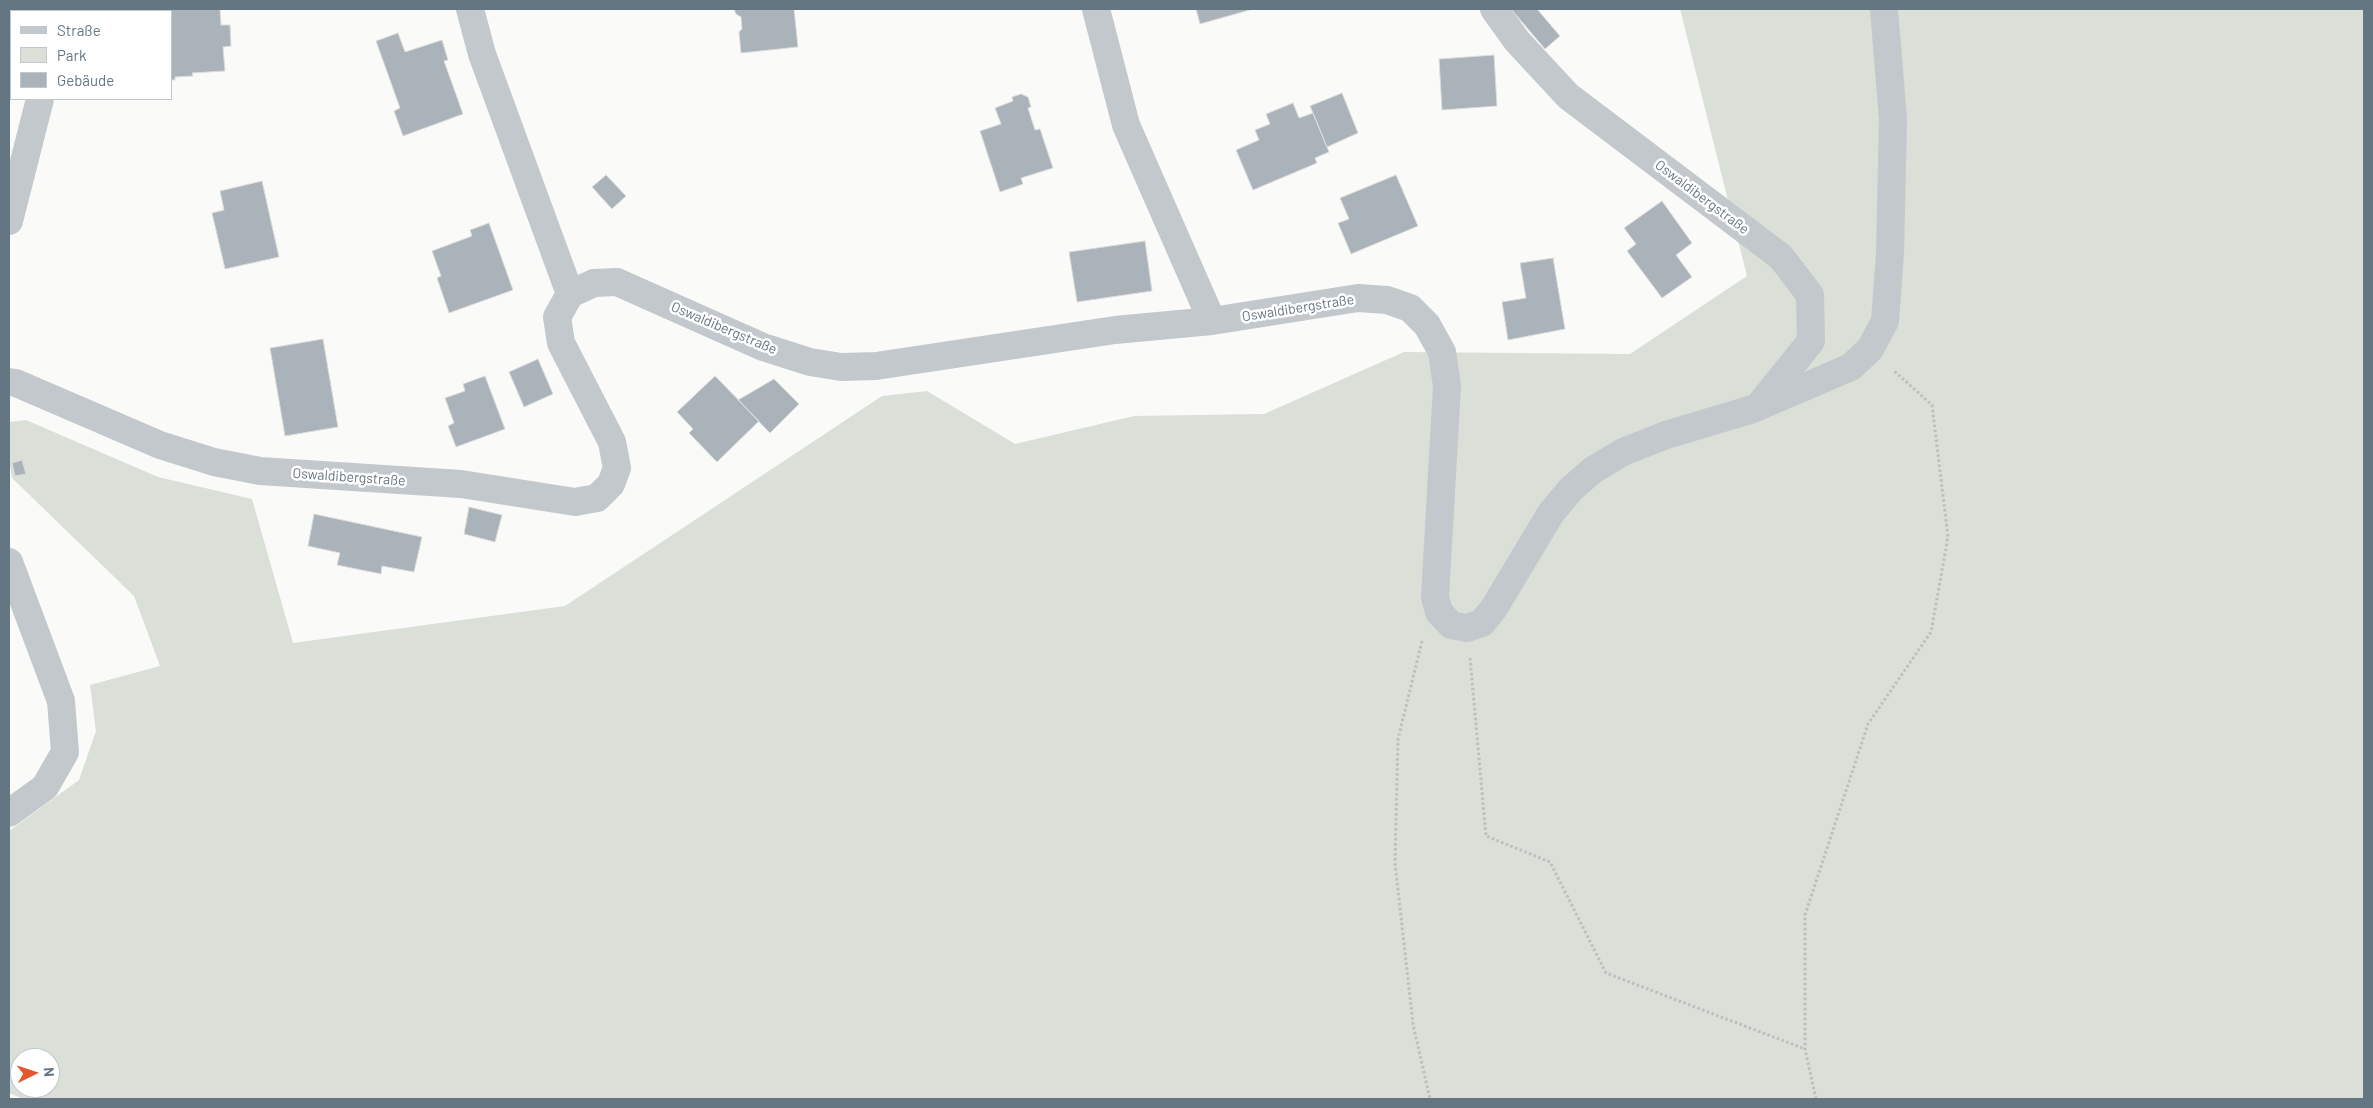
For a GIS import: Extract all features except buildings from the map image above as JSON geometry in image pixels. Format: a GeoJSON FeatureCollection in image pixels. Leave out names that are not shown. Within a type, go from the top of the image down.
{"type":"FeatureCollection","features":[{"type":"Feature","properties":{"kind":"street"},"geometry":{"type":"LineString","coordinates":[[470,9],[482,54],[570,294]]}},
{"type":"Feature","properties":{"kind":"street"},"geometry":{"type":"LineString","coordinates":[[1096,9],[1126,126],[1212,321]]}},
{"type":"Feature","properties":{"kind":"street","name":"Oswaldibergstraße"},"geometry":{"type":"LineString","coordinates":[[1494,9],[1517,41],[1568,96],[1781,257],[1810,295],[1811,340],[1767,398],[1753,409]]}},
{"type":"Feature","properties":{"kind":"street","name":"Oswaldibergstraße"},"geometry":{"type":"LineString","coordinates":[[9,382],[16,383],[160,445],[223,464],[260,471],[461,484],[575,502],[598,498],[611,484],[617,468],[612,442],[561,343],[557,317],[570,294],[594,283],[617,282],[763,347],[810,362],[841,367],[876,366],[1115,330],[1212,321],[1358,298],[1387,300],[1410,308],[1427,325],[1442,352],[1447,386],[1435,597],[1439,612],[1451,625],[1467,628],[1482,623],[1494,608],[1551,513],[1571,489],[1593,470],[1623,452],[1666,435],[1753,409],[1851,367],[1870,349],[1885,321],[1890,254],[1893,119],[1884,9]]}},
{"type":"Feature","properties":{"kind":"street"},"geometry":{"type":"LineString","coordinates":[[9,221],[40,100]]}},
{"type":"Feature","properties":{"kind":"street"},"geometry":{"type":"LineString","coordinates":[[9,562],[61,701],[66,752],[45,787],[9,813]]}},
{"type":"Feature","properties":{"kind":"path"},"geometry":{"type":"LineString","coordinates":[[1816,1099],[1804,1049],[1805,915],[1868,724],[1932,632],[1948,537],[1932,406],[1870,349]]}},
{"type":"Feature","properties":{"kind":"path"},"geometry":{"type":"LineString","coordinates":[[1430,1099],[1413,1024],[1396,864],[1398,739],[1414,666],[1435,597]]}},
{"type":"Feature","properties":{"kind":"path"},"geometry":{"type":"LineString","coordinates":[[1467,628],[1486,836],[1550,862],[1606,973],[1804,1049]]}},
{"type":"Feature","properties":{"kind":"green space"},"geometry":{"type":"Polygon","coordinates":[[[1680,9],[2364,9],[2364,1099],[21,1098],[60,1098],[60,1048],[10,1048],[9,1093],[9,831],[79,780],[96,731],[90,685],[160,666],[134,596],[12,478],[9,460],[9,422],[26,420],[158,477],[252,499],[293,643],[565,606],[882,396],[927,391],[1015,444],[1134,416],[1264,414],[1404,352],[1630,354],[1747,276],[1680,9]]]}}]}
